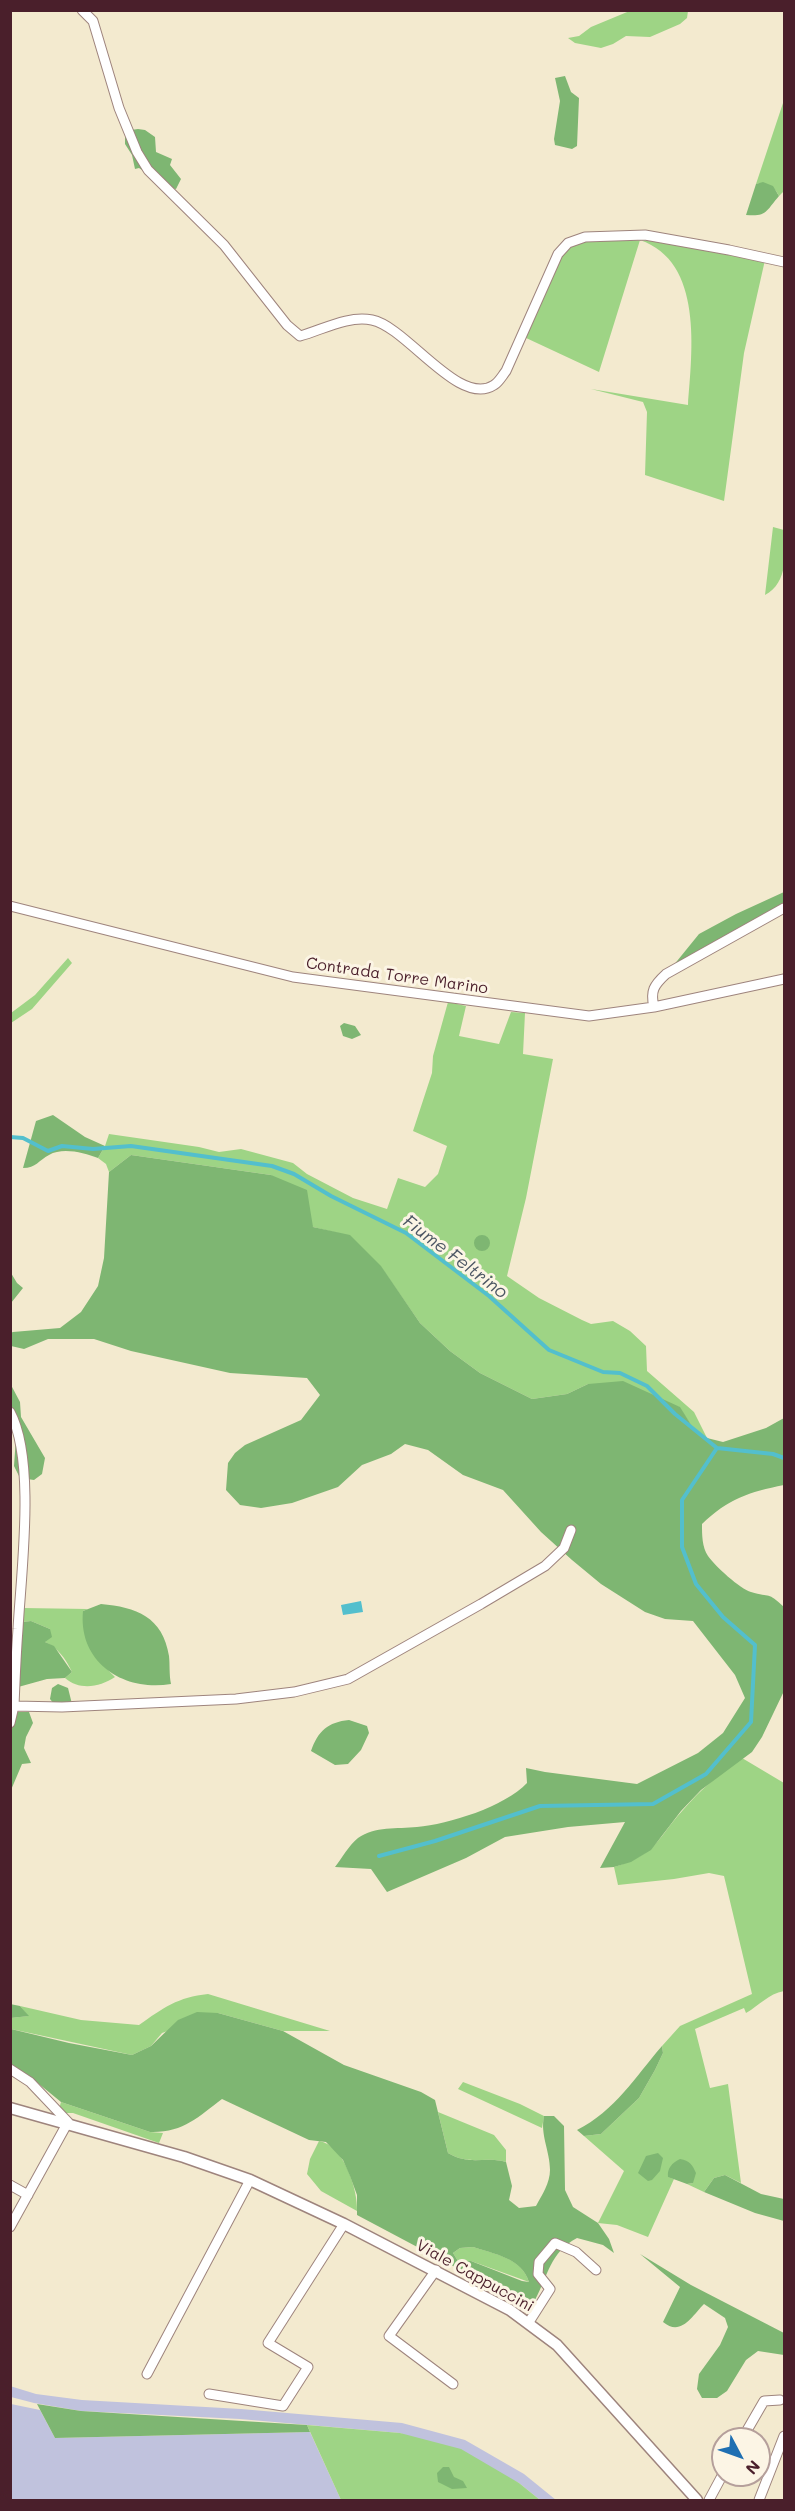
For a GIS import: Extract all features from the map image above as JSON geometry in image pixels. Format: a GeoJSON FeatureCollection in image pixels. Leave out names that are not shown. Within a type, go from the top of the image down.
{"type":"FeatureCollection","features":[{"type":"Feature","properties":{"kind":"street"},"geometry":{"type":"LineString","coordinates":[[82,10],[93,21],[119,108],[136,152],[148,170],[224,244],[287,325],[300,336],[349,320],[371,320],[391,327],[453,379],[463,385],[486,389],[496,384],[506,371],[558,254],[568,243],[585,237],[645,235],[784,262]]}},
{"type":"Feature","properties":{"kind":"street","name":"Contrada Torre Marino"},"geometry":{"type":"LineString","coordinates":[[10,906],[292,977],[590,1016],[654,1007],[784,979]]}},
{"type":"Feature","properties":{"kind":"street"},"geometry":{"type":"LineString","coordinates":[[654,1007],[651,995],[654,984],[666,974],[784,908]]}},
{"type":"Feature","properties":{"kind":"street"},"geometry":{"type":"LineString","coordinates":[[10,1412],[17,1424],[23,1464],[24,1516],[23,1566],[12,1715],[62,1707],[236,1699],[294,1692],[348,1679],[481,1605],[545,1566],[564,1548],[571,1530]]}},
{"type":"Feature","properties":{"kind":"street"},"geometry":{"type":"LineString","coordinates":[[10,2069],[30,2082],[68,2122],[10,2228]]}},
{"type":"Feature","properties":{"kind":"street","name":"Viale Cappuccini"},"geometry":{"type":"LineString","coordinates":[[10,2108],[68,2122],[184,2157],[250,2180],[344,2224],[529,2322],[557,2345],[697,2500]]}},
{"type":"Feature","properties":{"kind":"street"},"geometry":{"type":"LineString","coordinates":[[147,2374],[250,2180]]}},
{"type":"Feature","properties":{"kind":"street"},"geometry":{"type":"LineString","coordinates":[[10,2185],[28,2196]]}},
{"type":"Feature","properties":{"kind":"street"},"geometry":{"type":"LineString","coordinates":[[209,2394],[283,2406],[308,2367],[268,2343],[344,2224]]}},
{"type":"Feature","properties":{"kind":"street"},"geometry":{"type":"LineString","coordinates":[[529,2322],[550,2289],[538,2274],[539,2262],[555,2243],[576,2252],[596,2270]]}},
{"type":"Feature","properties":{"kind":"street"},"geometry":{"type":"LineString","coordinates":[[435,2271],[390,2336],[453,2384]]}},
{"type":"Feature","properties":{"kind":"street"},"geometry":{"type":"LineString","coordinates":[[749,2427],[764,2401],[780,2400]]}},
{"type":"Feature","properties":{"kind":"street"},"geometry":{"type":"LineString","coordinates":[[759,2500],[784,2436]]}},
{"type":"Feature","properties":{"kind":"shaded area"},"geometry":{"type":"Polygon","coordinates":[[[10,2386],[36,2394],[82,2400],[241,2409],[402,2423],[465,2440],[524,2474],[556,2500],[540,2500],[519,2483],[400,2433],[240,2419],[81,2411],[11,2397],[10,2386]]]}},
{"type":"Feature","properties":{"kind":"shaded area"},"geometry":{"type":"Polygon","coordinates":[[[11,2404],[40,2410],[55,2438],[310,2432],[341,2500],[11,2500],[11,2404]]]}},
{"type":"Feature","properties":{"kind":"green space"},"geometry":{"type":"Polygon","coordinates":[[[632,10],[688,11],[687,18],[680,24],[650,37],[626,36],[601,48],[575,43],[568,38],[579,36],[591,27],[632,10]]]}},
{"type":"Feature","properties":{"kind":"green space"},"geometry":{"type":"Polygon","coordinates":[[[565,76],[571,92],[579,98],[577,146],[572,149],[555,145],[554,139],[560,101],[555,78],[565,76]]]}},
{"type":"Feature","properties":{"kind":"green space"},"geometry":{"type":"Polygon","coordinates":[[[784,100],[784,191],[779,196],[770,186],[756,184],[784,100]]]}},
{"type":"Feature","properties":{"kind":"green space"},"geometry":{"type":"Polygon","coordinates":[[[131,130],[145,130],[155,137],[156,152],[172,159],[170,165],[181,179],[176,189],[170,188],[139,168],[135,169],[132,155],[125,144],[125,135],[131,130]]]}},
{"type":"Feature","properties":{"kind":"green space"},"geometry":{"type":"Polygon","coordinates":[[[763,182],[773,186],[779,196],[762,214],[746,215],[756,184],[763,182]]]}},
{"type":"Feature","properties":{"kind":"green space"},"geometry":{"type":"Polygon","coordinates":[[[583,239],[640,240],[599,372],[524,337],[561,252],[583,239]]]}},
{"type":"Feature","properties":{"kind":"green space"},"geometry":{"type":"Polygon","coordinates":[[[641,240],[666,241],[765,260],[744,353],[724,501],[645,475],[647,412],[643,402],[591,389],[688,405],[691,335],[690,311],[684,288],[675,268],[661,251],[641,240]]]}},
{"type":"Feature","properties":{"kind":"green space"},"geometry":{"type":"Polygon","coordinates":[[[773,527],[784,530],[784,566],[778,583],[765,595],[773,527]]]}},
{"type":"Feature","properties":{"kind":"green space"},"geometry":{"type":"Polygon","coordinates":[[[784,892],[784,904],[673,966],[699,934],[784,892]]]}},
{"type":"Feature","properties":{"kind":"green space"},"geometry":{"type":"Polygon","coordinates":[[[68,958],[72,963],[32,1009],[11,1023],[11,1013],[35,995],[68,958]]]}},
{"type":"Feature","properties":{"kind":"green space"},"geometry":{"type":"Polygon","coordinates":[[[448,1002],[466,1006],[459,1036],[499,1044],[511,1012],[525,1013],[523,1054],[553,1059],[526,1198],[507,1276],[539,1298],[582,1320],[591,1324],[613,1321],[630,1331],[646,1346],[647,1371],[694,1412],[707,1438],[695,1431],[679,1407],[588,1384],[567,1394],[532,1399],[480,1373],[450,1351],[420,1323],[381,1267],[350,1236],[313,1227],[271,1175],[131,1155],[109,1172],[106,1164],[98,1158],[109,1134],[219,1152],[241,1149],[293,1163],[307,1174],[353,1198],[387,1209],[398,1178],[425,1187],[438,1174],[447,1146],[413,1131],[432,1073],[433,1056],[448,1002]]]}},
{"type":"Feature","properties":{"kind":"green space"},"geometry":{"type":"Polygon","coordinates":[[[344,1023],[355,1026],[361,1035],[352,1039],[343,1036],[340,1026],[344,1023]]]}},
{"type":"Feature","properties":{"kind":"green space"},"geometry":{"type":"Polygon","coordinates":[[[53,1115],[85,1137],[105,1146],[98,1158],[61,1151],[49,1155],[31,1167],[23,1168],[36,1121],[53,1115]]]}},
{"type":"Feature","properties":{"kind":"green space"},"geometry":{"type":"Polygon","coordinates":[[[131,1155],[271,1175],[307,1190],[313,1227],[350,1235],[381,1266],[420,1323],[450,1351],[480,1373],[532,1399],[567,1394],[588,1384],[623,1381],[680,1407],[695,1431],[707,1438],[723,1442],[766,1428],[784,1418],[784,1485],[740,1498],[721,1508],[702,1524],[702,1537],[708,1556],[734,1582],[746,1590],[771,1597],[784,1607],[784,1691],[762,1737],[752,1752],[701,1790],[681,1811],[651,1850],[631,1862],[600,1868],[625,1822],[568,1827],[505,1837],[466,1858],[387,1892],[371,1869],[335,1867],[352,1844],[365,1834],[379,1830],[444,1822],[475,1813],[505,1800],[527,1783],[526,1768],[637,1784],[698,1753],[723,1733],[745,1698],[735,1675],[693,1621],[665,1619],[645,1612],[601,1584],[541,1532],[503,1490],[463,1475],[428,1450],[405,1444],[391,1454],[362,1465],[338,1487],[292,1503],[261,1508],[240,1505],[226,1490],[228,1463],[245,1445],[301,1420],[320,1395],[307,1378],[230,1373],[131,1351],[94,1339],[48,1339],[24,1349],[11,1346],[10,1333],[60,1328],[81,1312],[98,1286],[104,1258],[109,1172],[131,1155]]]}},
{"type":"Feature","properties":{"kind":"green space"},"geometry":{"type":"Polygon","coordinates":[[[482,1235],[488,1237],[490,1243],[488,1249],[482,1251],[476,1249],[474,1243],[476,1237],[482,1235]]]}},
{"type":"Feature","properties":{"kind":"green space"},"geometry":{"type":"Polygon","coordinates":[[[11,1273],[23,1288],[11,1303],[11,1273]]]}},
{"type":"Feature","properties":{"kind":"green space"},"geometry":{"type":"Polygon","coordinates":[[[11,1385],[20,1402],[21,1417],[45,1458],[42,1474],[34,1480],[20,1478],[14,1466],[16,1437],[11,1421],[11,1385]]]}},
{"type":"Feature","properties":{"kind":"green space"},"geometry":{"type":"Polygon","coordinates":[[[101,1604],[136,1611],[154,1623],[166,1643],[171,1684],[137,1683],[121,1678],[96,1659],[83,1629],[83,1611],[101,1604]]]}},
{"type":"Feature","properties":{"kind":"green space"},"geometry":{"type":"Polygon","coordinates":[[[23,1608],[88,1609],[83,1611],[100,1662],[115,1677],[90,1686],[77,1685],[65,1678],[72,1672],[70,1667],[57,1650],[45,1642],[50,1629],[31,1621],[22,1622],[23,1608]]]}},
{"type":"Feature","properties":{"kind":"green space"},"geometry":{"type":"Polygon","coordinates":[[[31,1621],[50,1629],[52,1637],[45,1642],[54,1646],[72,1672],[65,1678],[47,1679],[11,1689],[11,1660],[16,1659],[22,1622],[31,1621]]]}},
{"type":"Feature","properties":{"kind":"green space"},"geometry":{"type":"Polygon","coordinates":[[[58,1684],[68,1688],[72,1704],[54,1704],[50,1699],[52,1688],[58,1684]]]}},
{"type":"Feature","properties":{"kind":"green space"},"geometry":{"type":"Polygon","coordinates":[[[11,1712],[29,1712],[33,1723],[26,1737],[24,1748],[31,1763],[22,1764],[11,1790],[11,1712]]]}},
{"type":"Feature","properties":{"kind":"green space"},"geometry":{"type":"Polygon","coordinates":[[[349,1720],[367,1726],[369,1733],[361,1750],[348,1764],[335,1765],[311,1751],[317,1738],[325,1729],[335,1723],[349,1720]]]}},
{"type":"Feature","properties":{"kind":"green space"},"geometry":{"type":"Polygon","coordinates":[[[742,1758],[784,1783],[784,1991],[769,1997],[746,2013],[744,2008],[695,2029],[710,2088],[728,2084],[741,2183],[725,2175],[714,2178],[704,2192],[687,2184],[693,2183],[668,2177],[674,2179],[648,2237],[617,2225],[598,2223],[624,2171],[584,2136],[601,2134],[639,2098],[663,2053],[662,2046],[680,2026],[752,1994],[724,1876],[709,1873],[618,1885],[614,1867],[648,1851],[696,1796],[742,1758]]]}},
{"type":"Feature","properties":{"kind":"green space"},"geometry":{"type":"Polygon","coordinates":[[[208,1994],[330,2031],[283,2031],[218,2013],[162,2033],[151,2046],[132,2055],[11,2029],[11,2018],[28,2016],[20,2006],[81,2020],[139,2025],[171,2004],[197,1995],[208,1994]]]}},
{"type":"Feature","properties":{"kind":"green space"},"geometry":{"type":"Polygon","coordinates":[[[10,2004],[20,2006],[29,2016],[11,2018],[10,2004]]]}},
{"type":"Feature","properties":{"kind":"green space"},"geometry":{"type":"Polygon","coordinates":[[[197,2012],[218,2013],[283,2031],[344,2065],[421,2092],[435,2100],[448,2153],[463,2159],[506,2162],[512,2186],[509,2200],[519,2208],[536,2206],[547,2184],[550,2163],[543,2123],[544,2116],[554,2116],[564,2126],[565,2190],[573,2207],[598,2223],[609,2239],[614,2253],[603,2245],[577,2238],[555,2257],[535,2300],[519,2301],[357,2215],[357,2195],[350,2176],[343,2160],[326,2142],[309,2140],[222,2099],[181,2127],[162,2132],[150,2132],[61,2102],[28,2075],[11,2065],[11,2029],[132,2055],[151,2046],[178,2020],[197,2012]],[[473,2247],[460,2248],[453,2253],[458,2261],[471,2261],[529,2282],[514,2262],[473,2247]]]}},
{"type":"Feature","properties":{"kind":"green space"},"geometry":{"type":"Polygon","coordinates":[[[662,2046],[663,2053],[639,2098],[601,2134],[584,2136],[577,2130],[603,2113],[662,2046]]]}},
{"type":"Feature","properties":{"kind":"green space"},"geometry":{"type":"Polygon","coordinates":[[[463,2082],[544,2116],[542,2128],[458,2089],[463,2082]]]}},
{"type":"Feature","properties":{"kind":"green space"},"geometry":{"type":"Polygon","coordinates":[[[61,2102],[150,2132],[163,2133],[159,2143],[73,2113],[65,2113],[59,2109],[61,2102]]]}},
{"type":"Feature","properties":{"kind":"green space"},"geometry":{"type":"Polygon","coordinates":[[[438,2112],[494,2135],[506,2150],[506,2162],[463,2159],[448,2153],[438,2112]]]}},
{"type":"Feature","properties":{"kind":"green space"},"geometry":{"type":"Polygon","coordinates":[[[319,2141],[328,2144],[336,2151],[348,2170],[355,2192],[357,2211],[321,2191],[307,2174],[310,2159],[319,2141]]]}},
{"type":"Feature","properties":{"kind":"green space"},"geometry":{"type":"Polygon","coordinates":[[[658,2153],[663,2158],[660,2171],[648,2181],[638,2173],[646,2156],[658,2153]]]}},
{"type":"Feature","properties":{"kind":"green space"},"geometry":{"type":"Polygon","coordinates":[[[680,2159],[693,2167],[696,2173],[693,2183],[687,2184],[668,2177],[671,2166],[680,2159]]]}},
{"type":"Feature","properties":{"kind":"green space"},"geometry":{"type":"Polygon","coordinates":[[[725,2175],[761,2194],[784,2199],[784,2221],[755,2213],[704,2192],[714,2178],[725,2175]]]}},
{"type":"Feature","properties":{"kind":"green space"},"geometry":{"type":"Polygon","coordinates":[[[473,2247],[514,2262],[529,2282],[471,2261],[458,2261],[453,2253],[460,2248],[473,2247]]]}},
{"type":"Feature","properties":{"kind":"green space"},"geometry":{"type":"Polygon","coordinates":[[[640,2254],[691,2285],[784,2333],[784,2355],[758,2351],[746,2360],[727,2391],[717,2398],[702,2398],[697,2389],[699,2374],[720,2345],[728,2327],[725,2318],[704,2304],[681,2326],[669,2326],[663,2322],[680,2287],[640,2254]]]}},
{"type":"Feature","properties":{"kind":"green space"},"geometry":{"type":"Polygon","coordinates":[[[37,2404],[81,2411],[307,2425],[310,2432],[55,2438],[37,2404]]]}},
{"type":"Feature","properties":{"kind":"green space"},"geometry":{"type":"Polygon","coordinates":[[[307,2425],[400,2433],[461,2449],[519,2483],[540,2500],[341,2500],[307,2425]]]}},
{"type":"Feature","properties":{"kind":"green space"},"geometry":{"type":"Polygon","coordinates":[[[443,2467],[449,2467],[454,2477],[463,2481],[467,2488],[452,2489],[438,2482],[437,2473],[443,2467]]]}},
{"type":"Feature","properties":{"kind":"water"},"geometry":{"type":"Polygon","coordinates":[[[361,1601],[363,1612],[343,1615],[341,1605],[361,1601]]]}},
{"type":"Feature","properties":{"kind":"waterway","name":"Fiume Feltrino"},"geometry":{"type":"LineString","coordinates":[[10,1137],[23,1138],[48,1151],[62,1146],[93,1149],[131,1146],[272,1166],[294,1174],[331,1196],[406,1233],[489,1296],[549,1350],[603,1372],[620,1373],[647,1386],[675,1414],[717,1448],[773,1454],[784,1458]]}},
{"type":"Feature","properties":{"kind":"waterway"},"geometry":{"type":"LineString","coordinates":[[379,1856],[435,1841],[540,1806],[653,1804],[706,1774],[751,1722],[755,1645],[723,1617],[696,1584],[682,1547],[682,1500],[717,1448]]}}]}
